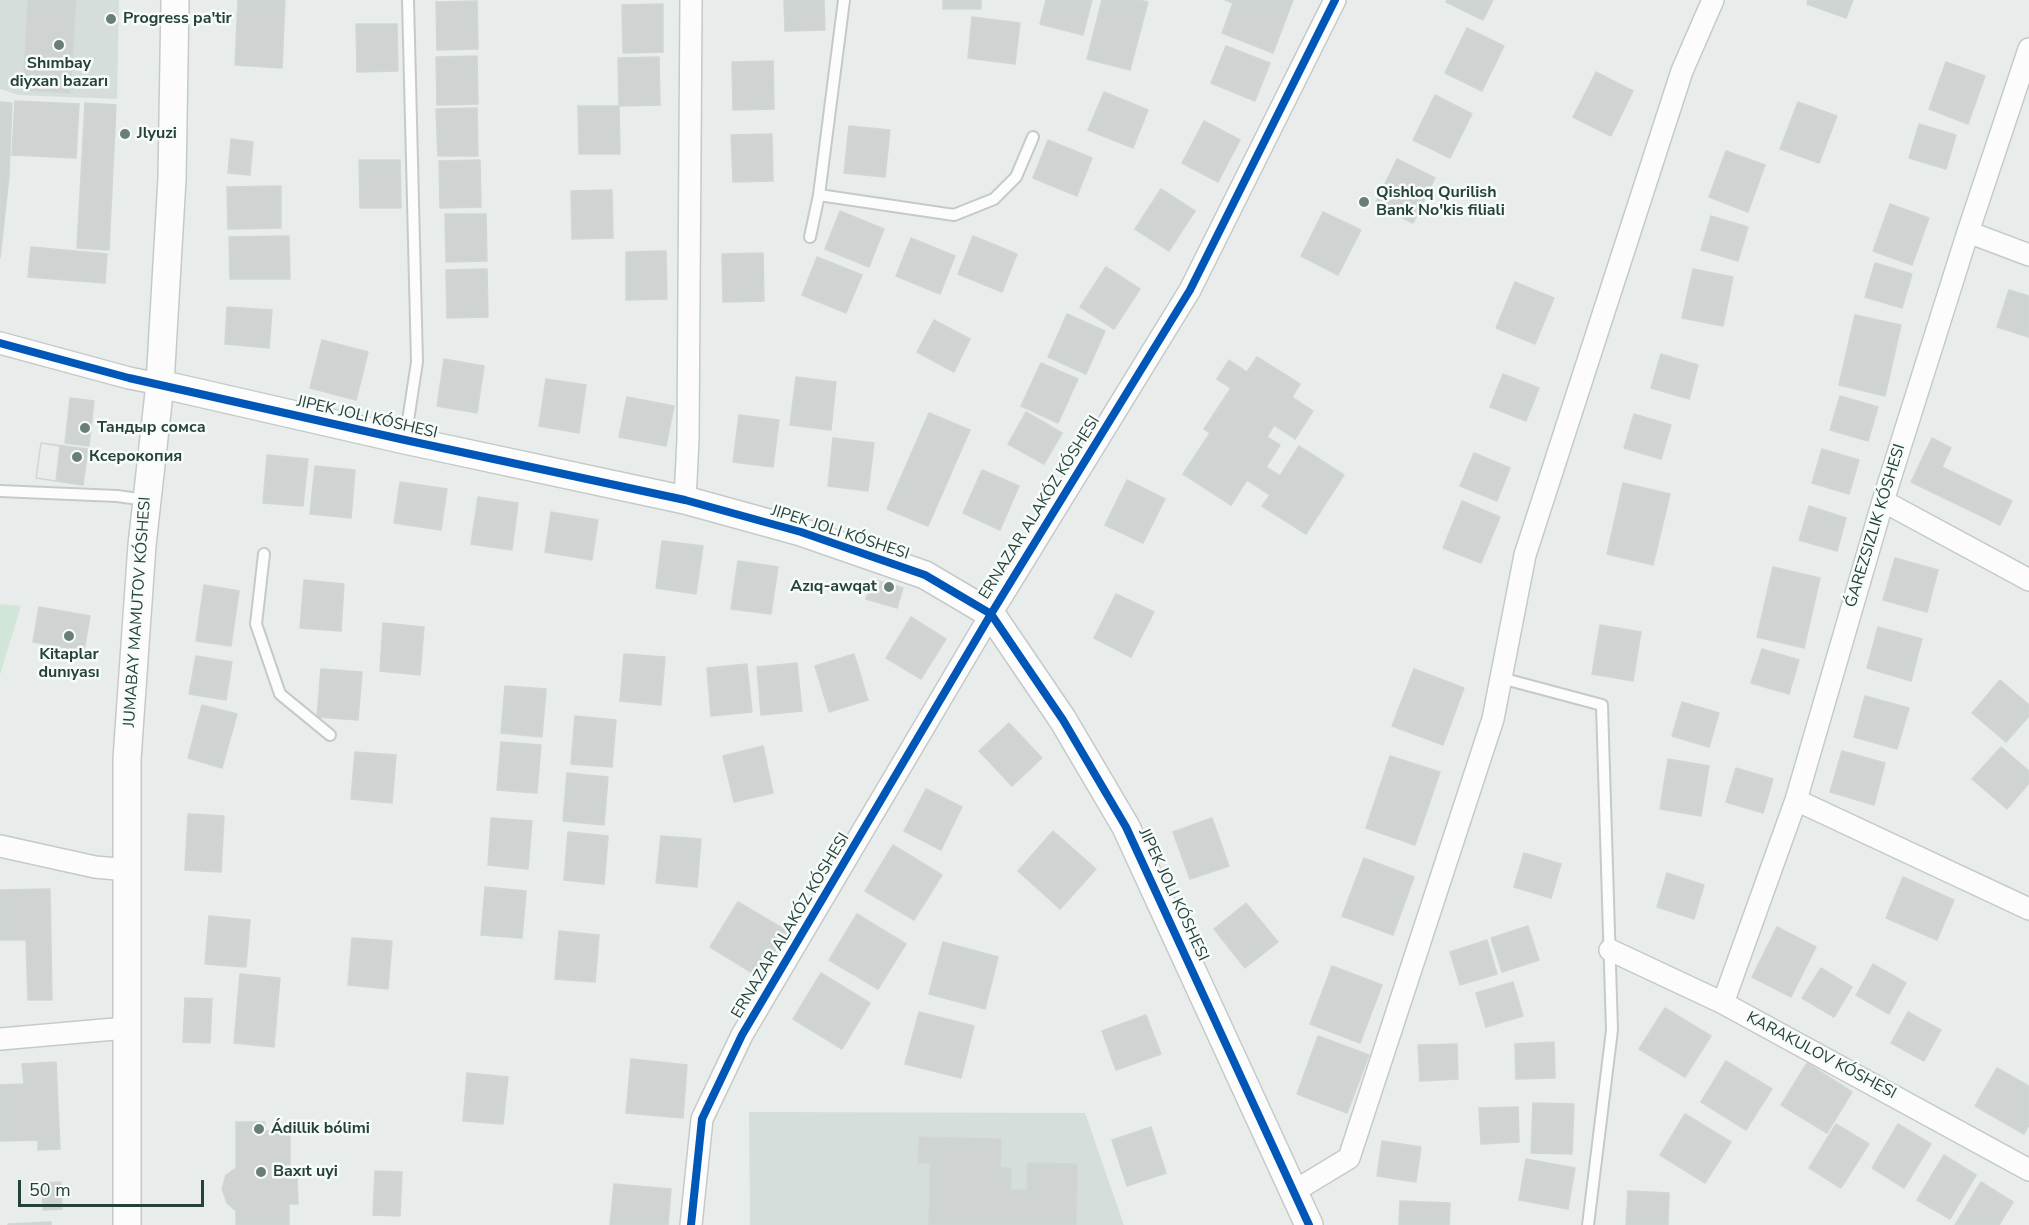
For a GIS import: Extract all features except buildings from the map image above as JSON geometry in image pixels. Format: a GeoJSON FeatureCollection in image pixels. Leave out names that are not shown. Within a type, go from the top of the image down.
{"type":"FeatureCollection","features":[{"type":"Feature","properties":{"kind":"street","name":"JUMABAY MAMUTOV KÓSHESI"},"geometry":{"type":"LineString","coordinates":[[127,1225],[127,759],[147,500],[160,384],[172,179],[175,0]]}},
{"type":"Feature","properties":{"kind":"street"},"geometry":{"type":"LineString","coordinates":[[685,500],[688,439],[692,0]]}},
{"type":"Feature","properties":{"kind":"street","name":"ERNAZAR ALAKÓZ KÓSHESI"},"geometry":{"type":"LineString","coordinates":[[691,1225],[702,1119],[742,1035],[991,614],[1190,290],[1335,0]]}},
{"type":"Feature","properties":{"kind":"street"},"geometry":{"type":"LineString","coordinates":[[1293,1192],[1349,1158],[1493,719],[1525,555],[1682,71],[1713,0]]}},
{"type":"Feature","properties":{"kind":"street","name":"ǴAREZSIZLIK KÓSHESI"},"geometry":{"type":"LineString","coordinates":[[1723,1003],[1796,800],[1882,501],[2029,49]]}},
{"type":"Feature","properties":{"kind":"street"},"geometry":{"type":"LineString","coordinates":[[1968,232],[2029,255]]}},
{"type":"Feature","properties":{"kind":"street"},"geometry":{"type":"LineString","coordinates":[[0,343],[129,378],[685,500],[801,532],[925,575],[991,614],[1063,720],[1126,826],[1309,1225]]}},
{"type":"Feature","properties":{"kind":"street"},"geometry":{"type":"LineString","coordinates":[[1882,501],[2029,580]]}},
{"type":"Feature","properties":{"kind":"street"},"geometry":{"type":"LineString","coordinates":[[1796,800],[2029,909]]}},
{"type":"Feature","properties":{"kind":"street"},"geometry":{"type":"LineString","coordinates":[[0,846],[95,867],[128,870]]}},
{"type":"Feature","properties":{"kind":"street","name":"KARAKULOV KÓSHESI"},"geometry":{"type":"LineString","coordinates":[[1610,950],[1723,1003],[2029,1170]]}},
{"type":"Feature","properties":{"kind":"street"},"geometry":{"type":"LineString","coordinates":[[0,1039],[126,1028]]}},
{"type":"Feature","properties":{"kind":"lane"},"geometry":{"type":"LineString","coordinates":[[405,440],[417,362],[408,0]]}},
{"type":"Feature","properties":{"kind":"lane"},"geometry":{"type":"LineString","coordinates":[[810,237],[819,195],[844,0]]}},
{"type":"Feature","properties":{"kind":"lane"},"geometry":{"type":"LineString","coordinates":[[819,195],[954,215],[994,199],[1016,177],[1033,137]]}},
{"type":"Feature","properties":{"kind":"lane"},"geometry":{"type":"LineString","coordinates":[[0,491],[117,496],[147,500]]}},
{"type":"Feature","properties":{"kind":"lane"},"geometry":{"type":"LineString","coordinates":[[264,554],[256,624],[280,694],[330,735]]}},
{"type":"Feature","properties":{"kind":"lane"},"geometry":{"type":"LineString","coordinates":[[1501,678],[1602,705],[1612,1030],[1588,1225]]}},
{"type":"Feature","properties":{"kind":"shaded area","name":"Shımbay diyxan bazarı"},"geometry":{"type":"Polygon","coordinates":[[[0,0],[119,0],[117,99],[18,95],[0,89],[0,0]]]}},
{"type":"Feature","properties":{"kind":"shaded area"},"geometry":{"type":"Polygon","coordinates":[[[749,1112],[1085,1113],[1124,1225],[750,1225],[749,1112]]]}},
{"type":"Feature","properties":{"kind":"green space"},"geometry":{"type":"Polygon","coordinates":[[[0,604],[21,606],[0,675],[0,604]]]}},
{"type":"Feature","properties":{"kind":"cycle path"},"geometry":{"type":"LineString","coordinates":[[691,1225],[702,1119],[742,1035],[991,614],[1190,290],[1335,0]]}},
{"type":"Feature","properties":{"kind":"cycle path","name":"JIPEK JOLI KÓSHESI"},"geometry":{"type":"LineString","coordinates":[[0,343],[129,378],[685,500],[801,532],[925,575],[991,614],[1063,720],[1126,827],[1309,1225]]}},
{"type":"Feature","properties":{"kind":"place","name":"Progress pa'tir"},"geometry":{"type":"Point","coordinates":[111,19]}},
{"type":"Feature","properties":{"kind":"place","name":"Shımbay diyxan bazarı"},"geometry":{"type":"Point","coordinates":[59,45]}},
{"type":"Feature","properties":{"kind":"place","name":"Jlyuzi"},"geometry":{"type":"Point","coordinates":[125,134]}},
{"type":"Feature","properties":{"kind":"place","name":"Qishloq Qurilish Bank No'kis filiali"},"geometry":{"type":"Point","coordinates":[1364,202]}},
{"type":"Feature","properties":{"kind":"place","name":"Тандыр сомса"},"geometry":{"type":"Point","coordinates":[85,428]}},
{"type":"Feature","properties":{"kind":"place","name":"Ксерокопия"},"geometry":{"type":"Point","coordinates":[77,457]}},
{"type":"Feature","properties":{"kind":"place","name":"Azıq-awqat"},"geometry":{"type":"Point","coordinates":[889,587]}},
{"type":"Feature","properties":{"kind":"place","name":"Kitaplar dunıyası"},"geometry":{"type":"Point","coordinates":[69,636]}},
{"type":"Feature","properties":{"kind":"place","name":"Ádillik bólimi"},"geometry":{"type":"Point","coordinates":[259,1129]}},
{"type":"Feature","properties":{"kind":"place","name":"Baxıt uyi"},"geometry":{"type":"Point","coordinates":[261,1172]}}]}
